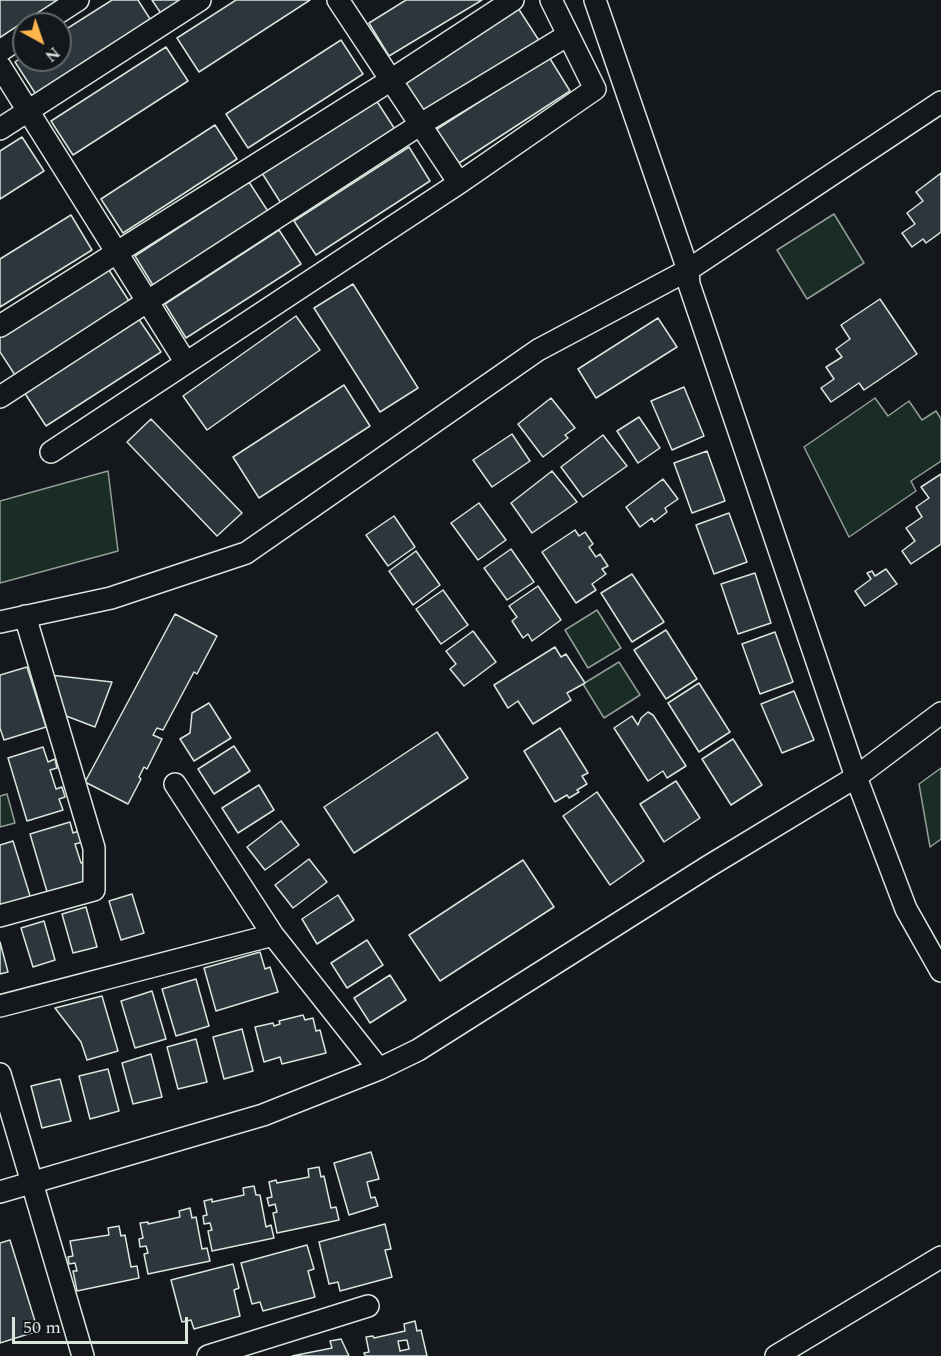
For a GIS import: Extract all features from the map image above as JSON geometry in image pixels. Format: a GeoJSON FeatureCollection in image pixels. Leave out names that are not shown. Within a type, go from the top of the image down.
{"type":"FeatureCollection","features":[{"type":"Feature","properties":{"kind":"street"},"geometry":{"type":"LineString","coordinates":[[60,12],[78,0]]}},
{"type":"Feature","properties":{"kind":"street"},"geometry":{"type":"LineString","coordinates":[[0,129],[200,0]]}},
{"type":"Feature","properties":{"kind":"street"},"geometry":{"type":"LineString","coordinates":[[339,0],[459,183]]}},
{"type":"Feature","properties":{"kind":"street"},"geometry":{"type":"LineString","coordinates":[[0,326],[392,80],[513,0]]}},
{"type":"Feature","properties":{"kind":"street"},"geometry":{"type":"LineString","coordinates":[[51,452],[459,183],[595,89],[550,0]]}},
{"type":"Feature","properties":{"kind":"street"},"geometry":{"type":"LineString","coordinates":[[595,0],[688,270],[689,284],[856,777],[906,909],[941,971]]}},
{"type":"Feature","properties":{"kind":"street"},"geometry":{"type":"LineString","coordinates":[[0,397],[421,124],[568,35]]}},
{"type":"Feature","properties":{"kind":"street"},"geometry":{"type":"LineString","coordinates":[[0,66],[186,363]]}},
{"type":"Feature","properties":{"kind":"street"},"geometry":{"type":"LineString","coordinates":[[0,622],[111,598],[246,553],[538,350],[688,270],[941,102]]}},
{"type":"Feature","properties":{"kind":"street"},"geometry":{"type":"LineString","coordinates":[[0,916],[94,890],[94,848],[26,616]]}},
{"type":"Feature","properties":{"kind":"street"},"geometry":{"type":"LineString","coordinates":[[0,1192],[263,1115],[379,1069],[418,1050],[709,866],[856,777],[941,713]]}},
{"type":"Feature","properties":{"kind":"street"},"geometry":{"type":"LineString","coordinates":[[175,784],[273,935],[379,1069]]}},
{"type":"Feature","properties":{"kind":"street"},"geometry":{"type":"LineString","coordinates":[[0,1006],[273,935]]}},
{"type":"Feature","properties":{"kind":"street"},"geometry":{"type":"LineString","coordinates":[[0,1074],[30,1184],[83,1356]]}},
{"type":"Feature","properties":{"kind":"street"},"geometry":{"type":"LineString","coordinates":[[776,1356],[941,1257]]}},
{"type":"Feature","properties":{"kind":"street"},"geometry":{"type":"LineString","coordinates":[[208,1356],[368,1306]]}},
{"type":"Feature","properties":{"kind":"green space"},"geometry":{"type":"Polygon","coordinates":[[[834,214],[864,263],[807,299],[777,250],[834,214]]]}},
{"type":"Feature","properties":{"kind":"green space"},"geometry":{"type":"Polygon","coordinates":[[[875,398],[888,416],[909,401],[922,420],[936,411],[941,419],[941,461],[911,481],[916,491],[849,537],[804,447],[875,398]]]}},
{"type":"Feature","properties":{"kind":"green space"},"geometry":{"type":"Polygon","coordinates":[[[108,471],[118,551],[0,583],[0,501],[108,471]]]}},
{"type":"Feature","properties":{"kind":"green space"},"geometry":{"type":"Polygon","coordinates":[[[597,610],[621,648],[588,668],[565,630],[597,610]]]}},
{"type":"Feature","properties":{"kind":"green space"},"geometry":{"type":"Polygon","coordinates":[[[619,662],[640,695],[604,718],[583,684],[619,662]]]}},
{"type":"Feature","properties":{"kind":"green space"},"geometry":{"type":"Polygon","coordinates":[[[941,768],[941,839],[930,847],[919,784],[941,768]]]}},
{"type":"Feature","properties":{"kind":"green space"},"geometry":{"type":"Polygon","coordinates":[[[7,794],[15,823],[0,827],[0,796],[7,794]]]}},
{"type":"Feature","properties":{"kind":"building"},"geometry":{"type":"Polygon","coordinates":[[[0,0],[74,0],[56,12],[12,12],[12,36],[0,39],[0,0]]]}},
{"type":"Feature","properties":{"kind":"building"},"geometry":{"type":"Polygon","coordinates":[[[112,0],[138,0],[152,22],[37,96],[21,72],[72,72],[72,25],[112,0]]]}},
{"type":"Feature","properties":{"kind":"building"},"geometry":{"type":"Polygon","coordinates":[[[152,0],[192,0],[164,18],[152,0]]]}},
{"type":"Feature","properties":{"kind":"building"},"geometry":{"type":"Polygon","coordinates":[[[236,0],[310,0],[199,72],[177,38],[236,0]]]}},
{"type":"Feature","properties":{"kind":"building"},"geometry":{"type":"Polygon","coordinates":[[[406,0],[482,0],[389,56],[369,23],[406,0]]]}},
{"type":"Feature","properties":{"kind":"building"},"geometry":{"type":"Polygon","coordinates":[[[518,8],[540,42],[426,116],[403,82],[518,8]]]}},
{"type":"Feature","properties":{"kind":"building"},"geometry":{"type":"Polygon","coordinates":[[[341,40],[363,74],[248,148],[226,114],[341,40]]]}},
{"type":"Feature","properties":{"kind":"building"},"geometry":{"type":"Polygon","coordinates":[[[166,47],[188,81],[73,155],[51,121],[166,47]]]}},
{"type":"Feature","properties":{"kind":"building"},"geometry":{"type":"Polygon","coordinates":[[[549,57],[570,91],[456,165],[434,131],[549,57]]]}},
{"type":"Feature","properties":{"kind":"building"},"geometry":{"type":"Polygon","coordinates":[[[376,100],[398,134],[284,208],[262,173],[376,100]]]}},
{"type":"Feature","properties":{"kind":"building"},"geometry":{"type":"Polygon","coordinates":[[[215,125],[237,159],[123,233],[101,199],[215,125]]]}},
{"type":"Feature","properties":{"kind":"building"},"geometry":{"type":"Polygon","coordinates":[[[22,137],[44,171],[0,199],[0,151],[22,137]]]}},
{"type":"Feature","properties":{"kind":"building"},"geometry":{"type":"Polygon","coordinates":[[[409,147],[430,181],[316,255],[294,221],[409,147]]]}},
{"type":"Feature","properties":{"kind":"building"},"geometry":{"type":"Polygon","coordinates":[[[941,173],[941,232],[926,243],[923,239],[912,247],[902,233],[915,224],[907,213],[923,201],[916,192],[941,173]]]}},
{"type":"Feature","properties":{"kind":"building"},"geometry":{"type":"Polygon","coordinates":[[[249,182],[271,216],[156,290],[135,256],[249,182]]]}},
{"type":"Feature","properties":{"kind":"building"},"geometry":{"type":"Polygon","coordinates":[[[71,215],[92,250],[0,307],[0,259],[71,215]]]}},
{"type":"Feature","properties":{"kind":"building"},"geometry":{"type":"Polygon","coordinates":[[[279,230],[301,264],[186,338],[165,304],[279,230]]]}},
{"type":"Feature","properties":{"kind":"building"},"geometry":{"type":"Polygon","coordinates":[[[107,267],[129,301],[15,375],[0,352],[0,336],[107,267]]]}},
{"type":"Feature","properties":{"kind":"building"},"geometry":{"type":"Polygon","coordinates":[[[353,284],[418,388],[380,412],[314,308],[353,284]]]}},
{"type":"Feature","properties":{"kind":"building"},"geometry":{"type":"Polygon","coordinates":[[[880,299],[917,354],[864,390],[859,383],[831,402],[821,388],[834,379],[826,367],[842,357],[836,349],[850,339],[841,325],[880,299]]]}},
{"type":"Feature","properties":{"kind":"building"},"geometry":{"type":"Polygon","coordinates":[[[296,316],[320,350],[207,430],[183,396],[296,316]]]}},
{"type":"Feature","properties":{"kind":"building"},"geometry":{"type":"Polygon","coordinates":[[[138,318],[161,352],[46,426],[24,392],[138,318]]]}},
{"type":"Feature","properties":{"kind":"building"},"geometry":{"type":"Polygon","coordinates":[[[658,318],[677,347],[596,398],[578,369],[658,318]]]}},
{"type":"Feature","properties":{"kind":"building"},"geometry":{"type":"Polygon","coordinates":[[[344,385],[370,426],[259,498],[233,457],[344,385]]]}},
{"type":"Feature","properties":{"kind":"building"},"geometry":{"type":"Polygon","coordinates":[[[684,387],[704,436],[672,450],[651,401],[684,387]]]}},
{"type":"Feature","properties":{"kind":"building"},"geometry":{"type":"Polygon","coordinates":[[[551,398],[575,428],[565,435],[568,438],[543,457],[518,424],[551,398]]]}},
{"type":"Feature","properties":{"kind":"building"},"geometry":{"type":"Polygon","coordinates":[[[639,417],[660,448],[638,463],[617,431],[639,417]]]}},
{"type":"Feature","properties":{"kind":"building"},"geometry":{"type":"Polygon","coordinates":[[[151,419],[242,513],[217,536],[127,442],[151,419]]]}},
{"type":"Feature","properties":{"kind":"building"},"geometry":{"type":"Polygon","coordinates":[[[512,434],[530,461],[492,487],[473,460],[512,434]]]}},
{"type":"Feature","properties":{"kind":"building"},"geometry":{"type":"Polygon","coordinates":[[[603,435],[627,466],[583,497],[561,467],[603,435]]]}},
{"type":"Feature","properties":{"kind":"building"},"geometry":{"type":"Polygon","coordinates":[[[707,451],[725,501],[692,513],[674,463],[707,451]]]}},
{"type":"Feature","properties":{"kind":"building"},"geometry":{"type":"Polygon","coordinates":[[[552,471],[577,502],[532,533],[511,503],[552,471]]]}},
{"type":"Feature","properties":{"kind":"building"},"geometry":{"type":"Polygon","coordinates":[[[941,474],[941,544],[911,564],[902,551],[915,541],[906,528],[922,517],[916,507],[929,498],[921,487],[941,474]]]}},
{"type":"Feature","properties":{"kind":"building"},"geometry":{"type":"Polygon","coordinates":[[[663,479],[678,499],[665,508],[667,512],[654,522],[652,518],[640,527],[626,507],[663,479]]]}},
{"type":"Feature","properties":{"kind":"building"},"geometry":{"type":"Polygon","coordinates":[[[479,503],[506,540],[478,560],[451,523],[479,503]]]}},
{"type":"Feature","properties":{"kind":"building"},"geometry":{"type":"Polygon","coordinates":[[[729,513],[747,562],[714,574],[696,525],[729,513]]]}},
{"type":"Feature","properties":{"kind":"building"},"geometry":{"type":"Polygon","coordinates":[[[394,516],[415,547],[388,566],[366,535],[394,516]]]}},
{"type":"Feature","properties":{"kind":"building"},"geometry":{"type":"Polygon","coordinates":[[[575,530],[579,536],[585,532],[593,544],[589,547],[596,557],[600,554],[608,566],[602,569],[606,574],[592,584],[596,590],[576,603],[542,552],[575,530]]]}},
{"type":"Feature","properties":{"kind":"building"},"geometry":{"type":"Polygon","coordinates":[[[511,549],[534,582],[507,600],[484,568],[511,549]]]}},
{"type":"Feature","properties":{"kind":"building"},"geometry":{"type":"Polygon","coordinates":[[[416,551],[440,585],[413,605],[389,571],[416,551]]]}},
{"type":"Feature","properties":{"kind":"building"},"geometry":{"type":"Polygon","coordinates":[[[886,569],[897,584],[865,606],[855,591],[871,579],[867,573],[872,571],[875,576],[886,569]]]}},
{"type":"Feature","properties":{"kind":"building"},"geometry":{"type":"Polygon","coordinates":[[[755,573],[771,623],[738,634],[721,584],[755,573]]]}},
{"type":"Feature","properties":{"kind":"building"},"geometry":{"type":"Polygon","coordinates":[[[632,574],[664,622],[632,642],[601,593],[632,574]]]}},
{"type":"Feature","properties":{"kind":"building"},"geometry":{"type":"Polygon","coordinates":[[[538,586],[561,620],[532,641],[528,634],[523,638],[512,621],[517,617],[509,606],[538,586]]]}},
{"type":"Feature","properties":{"kind":"building"},"geometry":{"type":"Polygon","coordinates":[[[443,590],[468,625],[441,644],[416,609],[443,590]]]}},
{"type":"Feature","properties":{"kind":"building"},"geometry":{"type":"Polygon","coordinates":[[[175,614],[217,636],[197,674],[194,672],[163,730],[157,728],[153,735],[162,739],[147,769],[144,767],[139,777],[141,779],[128,804],[85,782],[175,614]]]}},
{"type":"Feature","properties":{"kind":"building"},"geometry":{"type":"Polygon","coordinates":[[[666,630],[697,679],[666,699],[634,650],[666,630]]]}},
{"type":"Feature","properties":{"kind":"building"},"geometry":{"type":"Polygon","coordinates":[[[473,631],[496,662],[464,686],[450,669],[456,664],[446,651],[473,631]]]}},
{"type":"Feature","properties":{"kind":"building"},"geometry":{"type":"Polygon","coordinates":[[[775,632],[793,682],[760,694],[742,644],[775,632]]]}},
{"type":"Feature","properties":{"kind":"building"},"geometry":{"type":"Polygon","coordinates":[[[555,647],[561,657],[566,654],[585,683],[567,693],[571,700],[533,724],[518,701],[508,708],[494,685],[555,647]]]}},
{"type":"Feature","properties":{"kind":"building"},"geometry":{"type":"Polygon","coordinates":[[[27,667],[46,727],[4,740],[0,728],[0,675],[27,667]]]}},
{"type":"Feature","properties":{"kind":"building"},"geometry":{"type":"Polygon","coordinates":[[[50,675],[112,682],[95,727],[61,714],[50,675]]]}},
{"type":"Feature","properties":{"kind":"building"},"geometry":{"type":"Polygon","coordinates":[[[699,683],[730,732],[699,752],[668,703],[699,683]]]}},
{"type":"Feature","properties":{"kind":"building"},"geometry":{"type":"Polygon","coordinates":[[[794,691],[814,740],[782,753],[761,704],[794,691]]]}},
{"type":"Feature","properties":{"kind":"building"},"geometry":{"type":"Polygon","coordinates":[[[209,703],[231,738],[194,761],[180,739],[190,733],[192,713],[209,703]]]}},
{"type":"Feature","properties":{"kind":"building"},"geometry":{"type":"Polygon","coordinates":[[[648,712],[653,715],[686,766],[667,778],[663,771],[648,781],[614,728],[632,716],[638,725],[641,718],[648,712]]]}},
{"type":"Feature","properties":{"kind":"building"},"geometry":{"type":"Polygon","coordinates":[[[560,728],[588,773],[582,776],[587,784],[577,790],[579,792],[569,798],[567,795],[555,802],[524,751],[560,728]]]}},
{"type":"Feature","properties":{"kind":"building"},"geometry":{"type":"Polygon","coordinates":[[[437,732],[468,778],[354,853],[324,807],[437,732]]]}},
{"type":"Feature","properties":{"kind":"building"},"geometry":{"type":"Polygon","coordinates":[[[733,739],[762,785],[731,805],[702,759],[733,739]]]}},
{"type":"Feature","properties":{"kind":"building"},"geometry":{"type":"Polygon","coordinates":[[[234,746],[250,771],[214,794],[198,769],[234,746]]]}},
{"type":"Feature","properties":{"kind":"building"},"geometry":{"type":"Polygon","coordinates":[[[43,747],[48,762],[55,759],[57,768],[50,770],[56,789],[62,787],[65,797],[59,799],[63,810],[27,821],[8,758],[43,747]]]}},
{"type":"Feature","properties":{"kind":"building"},"geometry":{"type":"Polygon","coordinates":[[[676,781],[700,818],[664,842],[640,804],[676,781]]]}},
{"type":"Feature","properties":{"kind":"building"},"geometry":{"type":"Polygon","coordinates":[[[259,785],[274,810],[238,833],[222,808],[259,785]]]}},
{"type":"Feature","properties":{"kind":"building"},"geometry":{"type":"Polygon","coordinates":[[[597,792],[644,861],[610,885],[563,816],[597,792]]]}},
{"type":"Feature","properties":{"kind":"building"},"geometry":{"type":"Polygon","coordinates":[[[281,821],[299,845],[265,870],[247,847],[281,821]]]}},
{"type":"Feature","properties":{"kind":"building"},"geometry":{"type":"Polygon","coordinates":[[[70,822],[73,833],[79,831],[83,842],[75,844],[81,863],[90,861],[87,883],[48,895],[30,834],[70,822]]]}},
{"type":"Feature","properties":{"kind":"building"},"geometry":{"type":"Polygon","coordinates":[[[13,841],[31,899],[0,909],[0,845],[13,841]]]}},
{"type":"Feature","properties":{"kind":"building"},"geometry":{"type":"Polygon","coordinates":[[[309,859],[327,882],[293,908],[275,885],[309,859]]]}},
{"type":"Feature","properties":{"kind":"building"},"geometry":{"type":"Polygon","coordinates":[[[523,860],[554,907],[440,981],[409,935],[523,860]]]}},
{"type":"Feature","properties":{"kind":"building"},"geometry":{"type":"Polygon","coordinates":[[[132,894],[144,933],[121,940],[109,901],[132,894]]]}},
{"type":"Feature","properties":{"kind":"building"},"geometry":{"type":"Polygon","coordinates":[[[338,895],[354,920],[317,944],[302,919],[338,895]]]}},
{"type":"Feature","properties":{"kind":"building"},"geometry":{"type":"Polygon","coordinates":[[[86,907],[97,947],[73,953],[62,914],[86,907]]]}},
{"type":"Feature","properties":{"kind":"building"},"geometry":{"type":"Polygon","coordinates":[[[44,921],[55,960],[33,967],[21,928],[44,921]]]}},
{"type":"Feature","properties":{"kind":"building"},"geometry":{"type":"Polygon","coordinates":[[[367,940],[383,965],[347,988],[331,963],[367,940]]]}},
{"type":"Feature","properties":{"kind":"building"},"geometry":{"type":"Polygon","coordinates":[[[0,942],[8,972],[0,974],[0,942]]]}},
{"type":"Feature","properties":{"kind":"building"},"geometry":{"type":"Polygon","coordinates":[[[260,952],[265,969],[270,967],[278,992],[216,1011],[204,968],[260,952]]]}},
{"type":"Feature","properties":{"kind":"building"},"geometry":{"type":"Polygon","coordinates":[[[390,975],[406,1000],[370,1023],[354,998],[390,975]]]}},
{"type":"Feature","properties":{"kind":"building"},"geometry":{"type":"Polygon","coordinates":[[[196,979],[209,1026],[176,1036],[162,989],[196,979]]]}},
{"type":"Feature","properties":{"kind":"building"},"geometry":{"type":"Polygon","coordinates":[[[152,991],[166,1039],[135,1048],[121,1001],[152,991]]]}},
{"type":"Feature","properties":{"kind":"building"},"geometry":{"type":"Polygon","coordinates":[[[102,996],[118,1051],[87,1060],[81,1042],[55,1008],[102,996]]]}},
{"type":"Feature","properties":{"kind":"building"},"geometry":{"type":"Polygon","coordinates":[[[303,1015],[305,1020],[313,1018],[316,1031],[320,1030],[326,1053],[282,1064],[280,1057],[264,1062],[255,1027],[273,1023],[274,1026],[280,1024],[279,1021],[303,1015]]]}},
{"type":"Feature","properties":{"kind":"building"},"geometry":{"type":"Polygon","coordinates":[[[242,1029],[253,1071],[224,1079],[213,1037],[242,1029]]]}},
{"type":"Feature","properties":{"kind":"building"},"geometry":{"type":"Polygon","coordinates":[[[196,1039],[207,1082],[178,1089],[167,1047],[196,1039]]]}},
{"type":"Feature","properties":{"kind":"building"},"geometry":{"type":"Polygon","coordinates":[[[151,1054],[162,1097],[133,1104],[122,1063],[151,1054]]]}},
{"type":"Feature","properties":{"kind":"building"},"geometry":{"type":"Polygon","coordinates":[[[108,1069],[119,1111],[90,1119],[79,1076],[108,1069]]]}},
{"type":"Feature","properties":{"kind":"building"},"geometry":{"type":"Polygon","coordinates":[[[60,1079],[71,1121],[42,1128],[31,1086],[60,1079]]]}},
{"type":"Feature","properties":{"kind":"building"},"geometry":{"type":"Polygon","coordinates":[[[371,1152],[379,1179],[367,1182],[371,1198],[375,1197],[378,1206],[349,1215],[334,1163],[371,1152]]]}},
{"type":"Feature","properties":{"kind":"building"},"geometry":{"type":"Polygon","coordinates":[[[319,1167],[321,1177],[324,1176],[331,1208],[336,1207],[339,1220],[277,1233],[273,1213],[277,1212],[275,1204],[269,1206],[267,1198],[272,1197],[269,1182],[276,1180],[277,1183],[309,1177],[308,1169],[319,1167]]]}},
{"type":"Feature","properties":{"kind":"building"},"geometry":{"type":"Polygon","coordinates":[[[254,1186],[256,1195],[260,1195],[266,1227],[271,1225],[274,1238],[212,1251],[208,1231],[212,1230],[210,1223],[204,1224],[203,1216],[207,1215],[204,1201],[212,1199],[212,1202],[244,1195],[243,1188],[254,1186]]]}},
{"type":"Feature","properties":{"kind":"building"},"geometry":{"type":"Polygon","coordinates":[[[190,1208],[192,1218],[196,1217],[202,1249],[207,1248],[210,1261],[148,1274],[144,1254],[148,1253],[146,1246],[140,1247],[139,1239],[143,1238],[140,1223],[148,1222],[148,1224],[180,1217],[179,1211],[190,1208]]]}},
{"type":"Feature","properties":{"kind":"building"},"geometry":{"type":"Polygon","coordinates":[[[385,1224],[391,1249],[385,1250],[392,1277],[340,1291],[338,1282],[329,1284],[319,1242],[385,1224]]]}},
{"type":"Feature","properties":{"kind":"building"},"geometry":{"type":"Polygon","coordinates":[[[119,1226],[121,1236],[125,1235],[131,1267],[137,1266],[139,1278],[77,1291],[73,1271],[77,1271],[75,1263],[69,1264],[68,1257],[73,1256],[70,1241],[109,1235],[108,1228],[119,1226]]]}},
{"type":"Feature","properties":{"kind":"building"},"geometry":{"type":"Polygon","coordinates":[[[10,1240],[38,1331],[0,1343],[0,1243],[10,1240]]]}},
{"type":"Feature","properties":{"kind":"building"},"geometry":{"type":"Polygon","coordinates":[[[307,1245],[314,1269],[308,1271],[315,1297],[263,1311],[260,1302],[252,1304],[241,1263],[307,1245]]]}},
{"type":"Feature","properties":{"kind":"building"},"geometry":{"type":"Polygon","coordinates":[[[233,1264],[239,1288],[234,1290],[240,1316],[194,1329],[191,1320],[182,1322],[171,1280],[233,1264]]]}},
{"type":"Feature","properties":{"kind":"building"},"geometry":{"type":"Polygon","coordinates":[[[415,1321],[417,1331],[421,1330],[427,1356],[365,1356],[364,1353],[369,1352],[366,1337],[373,1336],[374,1338],[405,1331],[404,1324],[415,1321]],[[407,1340],[398,1341],[400,1351],[409,1349],[407,1340]]]}},
{"type":"Feature","properties":{"kind":"building"},"geometry":{"type":"Polygon","coordinates":[[[341,1339],[349,1356],[292,1356],[332,1348],[330,1341],[341,1339]]]}}]}
